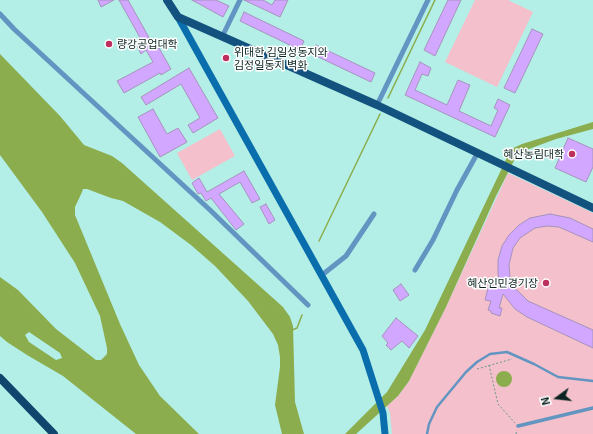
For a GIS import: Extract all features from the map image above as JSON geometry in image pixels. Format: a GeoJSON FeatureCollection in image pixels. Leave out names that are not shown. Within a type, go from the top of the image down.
{"type":"FeatureCollection","features":[{"type":"Feature","properties":{"kind":"highway"},"geometry":{"type":"LineString","coordinates":[[0,378],[54,434]]}},
{"type":"Feature","properties":{"kind":"main road"},"geometry":{"type":"LineString","coordinates":[[167,0],[178,17],[364,350],[383,413],[385,434]]}},
{"type":"Feature","properties":{"kind":"main road"},"geometry":{"type":"LineString","coordinates":[[178,17],[377,105],[593,208]]}},
{"type":"Feature","properties":{"kind":"street"},"geometry":{"type":"LineString","coordinates":[[222,37],[240,0]]}},
{"type":"Feature","properties":{"kind":"street"},"geometry":{"type":"LineString","coordinates":[[377,105],[428,0]]}},
{"type":"Feature","properties":{"kind":"street"},"geometry":{"type":"LineString","coordinates":[[0,14],[14,29],[210,210],[308,305]]}},
{"type":"Feature","properties":{"kind":"street"},"geometry":{"type":"LineString","coordinates":[[415,270],[433,240],[477,154]]}},
{"type":"Feature","properties":{"kind":"street"},"geometry":{"type":"LineString","coordinates":[[322,275],[346,256],[374,214]]}},
{"type":"Feature","properties":{"kind":"street"},"geometry":{"type":"LineString","coordinates":[[518,426],[593,408]]}},
{"type":"Feature","properties":{"kind":"lane"},"geometry":{"type":"LineString","coordinates":[[427,434],[429,424],[437,407],[466,372],[477,362],[490,354],[507,352],[558,377],[578,378],[593,381]]}},
{"type":"Feature","properties":{"kind":"path"},"geometry":{"type":"LineString","coordinates":[[466,372],[489,365],[515,359],[522,359]]}},
{"type":"Feature","properties":{"kind":"path"},"geometry":{"type":"LineString","coordinates":[[489,365],[498,404],[518,426],[516,434]]}},
{"type":"Feature","properties":{"kind":"shaded area"},"geometry":{"type":"Polygon","coordinates":[[[475,0],[508,0],[533,12],[497,87],[445,62],[475,0]]]}},
{"type":"Feature","properties":{"kind":"shaded area"},"geometry":{"type":"Polygon","coordinates":[[[0,54],[60,116],[84,145],[112,156],[122,163],[283,307],[290,317],[293,326],[295,402],[304,434],[282,434],[275,405],[280,367],[278,345],[273,334],[248,301],[215,266],[191,245],[160,222],[123,201],[87,189],[83,189],[75,207],[75,215],[120,324],[139,365],[160,396],[199,434],[136,434],[63,376],[27,355],[0,336],[0,277],[18,290],[56,329],[96,360],[101,360],[107,354],[100,316],[75,263],[42,212],[0,155],[0,54]],[[29,332],[25,335],[29,342],[56,360],[62,358],[60,353],[29,332]]]}},
{"type":"Feature","properties":{"kind":"shaded area"},"geometry":{"type":"Polygon","coordinates":[[[593,122],[593,129],[556,139],[518,153],[496,196],[446,307],[409,381],[398,396],[356,434],[345,434],[387,392],[425,330],[511,149],[522,144],[593,122]]]}},
{"type":"Feature","properties":{"kind":"shaded area"},"geometry":{"type":"Polygon","coordinates":[[[220,129],[235,156],[192,180],[177,153],[220,129]]]}},
{"type":"Feature","properties":{"kind":"shaded area"},"geometry":{"type":"Polygon","coordinates":[[[508,173],[593,213],[593,434],[392,434],[390,413],[387,406],[398,396],[409,381],[446,307],[508,173]]]}},
{"type":"Feature","properties":{"kind":"shaded area"},"geometry":{"type":"Polygon","coordinates":[[[501,371],[507,371],[512,376],[510,385],[507,387],[501,387],[496,382],[496,376],[501,371]]]}},
{"type":"Feature","properties":{"kind":"building"},"geometry":{"type":"Polygon","coordinates":[[[98,0],[114,0],[101,7],[98,0]]]}},
{"type":"Feature","properties":{"kind":"building"},"geometry":{"type":"Polygon","coordinates":[[[119,0],[128,0],[156,50],[159,48],[171,69],[161,75],[160,73],[124,93],[117,81],[153,62],[146,50],[141,54],[137,46],[143,43],[119,0]]]}},
{"type":"Feature","properties":{"kind":"building"},"geometry":{"type":"Polygon","coordinates":[[[192,0],[216,0],[229,6],[223,17],[192,0]]]}},
{"type":"Feature","properties":{"kind":"building"},"geometry":{"type":"Polygon","coordinates":[[[244,0],[263,0],[272,5],[275,0],[288,0],[280,17],[244,0]]]}},
{"type":"Feature","properties":{"kind":"building"},"geometry":{"type":"Polygon","coordinates":[[[448,0],[461,0],[435,56],[424,50],[448,0]]]}},
{"type":"Feature","properties":{"kind":"building"},"geometry":{"type":"Polygon","coordinates":[[[244,12],[304,41],[300,50],[240,21],[244,12]]]}},
{"type":"Feature","properties":{"kind":"building"},"geometry":{"type":"Polygon","coordinates":[[[532,29],[543,34],[515,93],[504,88],[532,29]]]}},
{"type":"Feature","properties":{"kind":"building"},"geometry":{"type":"Polygon","coordinates":[[[316,45],[375,73],[371,82],[312,54],[316,45]]]}},
{"type":"Feature","properties":{"kind":"building"},"geometry":{"type":"Polygon","coordinates":[[[420,62],[431,68],[428,76],[422,74],[415,90],[447,105],[458,80],[470,85],[459,111],[491,126],[498,110],[494,108],[498,99],[510,105],[495,137],[405,95],[420,62]]]}},
{"type":"Feature","properties":{"kind":"building"},"geometry":{"type":"Polygon","coordinates":[[[189,68],[218,118],[193,133],[188,125],[200,118],[181,84],[146,105],[141,97],[189,68]]]}},
{"type":"Feature","properties":{"kind":"building"},"geometry":{"type":"Polygon","coordinates":[[[153,109],[167,134],[178,128],[187,142],[160,157],[138,117],[153,109]]]}},
{"type":"Feature","properties":{"kind":"building"},"geometry":{"type":"Polygon","coordinates":[[[568,138],[593,149],[593,167],[586,182],[555,168],[568,138]]]}},
{"type":"Feature","properties":{"kind":"building"},"geometry":{"type":"Polygon","coordinates":[[[244,171],[260,199],[252,203],[240,182],[219,194],[244,224],[236,230],[211,198],[206,201],[201,193],[198,194],[192,183],[199,178],[207,192],[244,171]]]}},
{"type":"Feature","properties":{"kind":"building"},"geometry":{"type":"Polygon","coordinates":[[[266,204],[275,220],[269,224],[260,207],[266,204]]]}},
{"type":"Feature","properties":{"kind":"building"},"geometry":{"type":"Polygon","coordinates":[[[550,214],[570,218],[593,229],[593,242],[559,227],[547,226],[535,228],[520,238],[513,248],[509,265],[510,277],[515,288],[528,301],[593,330],[593,348],[527,317],[515,309],[503,294],[499,308],[502,308],[500,316],[491,313],[491,311],[488,310],[491,301],[485,300],[489,284],[500,287],[498,260],[502,246],[509,235],[519,225],[530,218],[550,214]]]}},
{"type":"Feature","properties":{"kind":"building"},"geometry":{"type":"Polygon","coordinates":[[[401,284],[409,295],[400,301],[393,290],[401,284]]]}},
{"type":"Feature","properties":{"kind":"building"},"geometry":{"type":"Polygon","coordinates":[[[396,318],[418,336],[409,348],[402,341],[391,350],[386,345],[388,343],[382,336],[396,318]]]}},
{"type":"Feature","properties":{"kind":"waterway"},"geometry":{"type":"LineString","coordinates":[[388,98],[435,0]]}},
{"type":"Feature","properties":{"kind":"waterway"},"geometry":{"type":"LineString","coordinates":[[319,241],[380,114]]}},
{"type":"Feature","properties":{"kind":"waterway"},"geometry":{"type":"LineString","coordinates":[[292,330],[297,328],[302,315]]}},
{"type":"Feature","properties":{"kind":"place","name":"량강공업대학"},"geometry":{"type":"Point","coordinates":[109,44]}},
{"type":"Feature","properties":{"kind":"place","name":"위대한 김일성동지와 김정일동지 벽화"},"geometry":{"type":"Point","coordinates":[226,58]}},
{"type":"Feature","properties":{"kind":"place","name":"혜산농림대학"},"geometry":{"type":"Point","coordinates":[572,154]}},
{"type":"Feature","properties":{"kind":"place","name":"혜산인민경기장"},"geometry":{"type":"Point","coordinates":[546,283]}}]}
